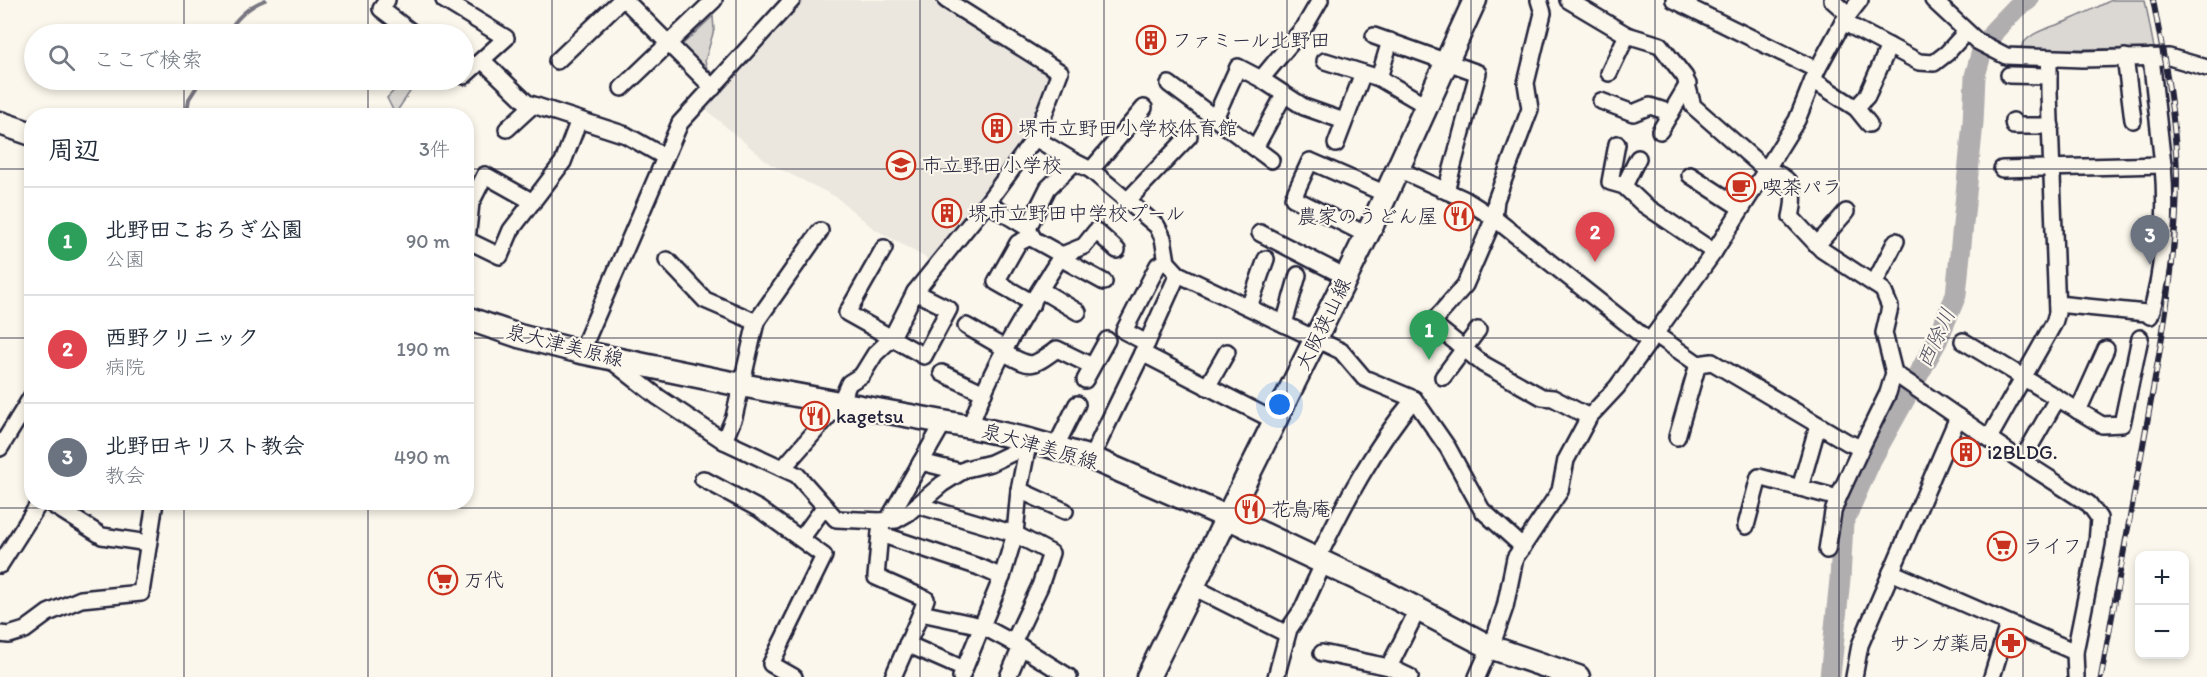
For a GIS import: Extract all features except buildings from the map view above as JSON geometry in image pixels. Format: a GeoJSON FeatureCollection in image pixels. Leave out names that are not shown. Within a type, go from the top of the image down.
{"type":"FeatureCollection","features":[{"type":"Feature","properties":{"kind":"main road","name":"大阪狭山線"},"geometry":{"type":"LineString","coordinates":[[1149,677],[1367,235],[1474,0]]}},
{"type":"Feature","properties":{"kind":"main road"},"geometry":{"type":"LineString","coordinates":[[0,123],[24,131]]}},
{"type":"Feature","properties":{"kind":"main road","name":"泉大津美原線"},"geometry":{"type":"LineString","coordinates":[[474,321],[519,336],[581,352],[741,385],[970,426],[1091,458],[1227,517],[1320,561],[1490,647],[1578,677]]}},
{"type":"Feature","properties":{"kind":"street"},"geometry":{"type":"LineString","coordinates":[[387,0],[381,9],[401,24]]}},
{"type":"Feature","properties":{"kind":"street"},"geometry":{"type":"LineString","coordinates":[[444,0],[506,38],[474,67]]}},
{"type":"Feature","properties":{"kind":"street"},"geometry":{"type":"LineString","coordinates":[[557,61],[623,0],[712,88]]}},
{"type":"Feature","properties":{"kind":"street"},"geometry":{"type":"LineString","coordinates":[[622,88],[714,0]]}},
{"type":"Feature","properties":{"kind":"street"},"geometry":{"type":"LineString","coordinates":[[581,352],[680,123],[792,0]]}},
{"type":"Feature","properties":{"kind":"street"},"geometry":{"type":"LineString","coordinates":[[783,468],[840,403],[849,383],[862,375],[875,354],[891,339],[915,292],[987,203],[1035,138],[1060,72],[946,0]]}},
{"type":"Feature","properties":{"kind":"street"},"geometry":{"type":"LineString","coordinates":[[1261,78],[1305,26],[1320,0]]}},
{"type":"Feature","properties":{"kind":"street"},"geometry":{"type":"LineString","coordinates":[[1563,0],[1540,4],[1543,14],[1526,83],[1530,110],[1496,200],[1494,218],[1465,285],[1432,323],[1483,364],[1542,397],[1553,398],[1589,417]]}},
{"type":"Feature","properties":{"kind":"street"},"geometry":{"type":"LineString","coordinates":[[1568,0],[1627,35],[1660,45],[1688,84],[1693,106],[1766,170],[1780,174],[1792,187],[1795,199],[1791,217],[1817,245],[1882,290],[1890,307],[1884,333],[1896,375],[2089,504],[2098,518],[2097,543],[2075,652],[2076,677]]}},
{"type":"Feature","properties":{"kind":"street"},"geometry":{"type":"LineString","coordinates":[[1832,0],[1846,18],[1919,62],[1934,63],[1972,36]]}},
{"type":"Feature","properties":{"kind":"street"},"geometry":{"type":"LineString","coordinates":[[1477,677],[1505,607],[1515,558],[1560,491],[1566,460],[1589,417],[1617,387],[1714,252],[1797,120],[1815,75],[1846,18],[1860,0]]}},
{"type":"Feature","properties":{"kind":"street"},"geometry":{"type":"LineString","coordinates":[[1933,0],[1972,36],[2006,56],[2049,59],[2169,57],[2207,68]]}},
{"type":"Feature","properties":{"kind":"street"},"geometry":{"type":"LineString","coordinates":[[1677,1],[1815,75],[1856,108],[1869,124]]}},
{"type":"Feature","properties":{"kind":"street"},"geometry":{"type":"LineString","coordinates":[[1609,73],[1627,35]]}},
{"type":"Feature","properties":{"kind":"street"},"geometry":{"type":"LineString","coordinates":[[1374,36],[1478,73],[1446,191]]}},
{"type":"Feature","properties":{"kind":"street"},"geometry":{"type":"LineString","coordinates":[[1379,78],[1390,41]]}},
{"type":"Feature","properties":{"kind":"street"},"geometry":{"type":"LineString","coordinates":[[1856,108],[1868,96],[1889,46]]}},
{"type":"Feature","properties":{"kind":"street"},"geometry":{"type":"LineString","coordinates":[[2125,57],[2133,120]]}},
{"type":"Feature","properties":{"kind":"street"},"geometry":{"type":"LineString","coordinates":[[2057,304],[2152,313],[2163,246],[2165,200],[2151,57]]}},
{"type":"Feature","properties":{"kind":"street"},"geometry":{"type":"LineString","coordinates":[[1989,438],[2054,323],[2057,313],[2049,59]]}},
{"type":"Feature","properties":{"kind":"street"},"geometry":{"type":"LineString","coordinates":[[482,60],[527,102],[626,135],[665,157]]}},
{"type":"Feature","properties":{"kind":"street"},"geometry":{"type":"LineString","coordinates":[[1325,61],[1379,78],[1427,106]]}},
{"type":"Feature","properties":{"kind":"street"},"geometry":{"type":"LineString","coordinates":[[1215,118],[1238,67],[1261,78],[1304,107],[1344,121]]}},
{"type":"Feature","properties":{"kind":"street"},"geometry":{"type":"LineString","coordinates":[[1336,144],[1363,73]]}},
{"type":"Feature","properties":{"kind":"street"},"geometry":{"type":"LineString","coordinates":[[2009,75],[2049,76]]}},
{"type":"Feature","properties":{"kind":"street"},"geometry":{"type":"LineString","coordinates":[[1169,84],[1271,160]]}},
{"type":"Feature","properties":{"kind":"street"},"geometry":{"type":"LineString","coordinates":[[1660,131],[1688,84]]}},
{"type":"Feature","properties":{"kind":"street"},"geometry":{"type":"LineString","coordinates":[[1255,148],[1284,95]]}},
{"type":"Feature","properties":{"kind":"street"},"geometry":{"type":"LineString","coordinates":[[1601,101],[1633,113],[1650,106],[1671,113]]}},
{"type":"Feature","properties":{"kind":"street"},"geometry":{"type":"LineString","coordinates":[[507,129],[533,105]]}},
{"type":"Feature","properties":{"kind":"street"},"geometry":{"type":"LineString","coordinates":[[1091,170],[1144,108]]}},
{"type":"Feature","properties":{"kind":"street"},"geometry":{"type":"LineString","coordinates":[[474,243],[500,256],[511,230],[563,162],[579,120]]}},
{"type":"Feature","properties":{"kind":"street"},"geometry":{"type":"LineString","coordinates":[[2013,121],[2014,126],[2050,126]]}},
{"type":"Feature","properties":{"kind":"street"},"geometry":{"type":"LineString","coordinates":[[1128,200],[1190,136]]}},
{"type":"Feature","properties":{"kind":"street"},"geometry":{"type":"LineString","coordinates":[[1035,138],[1091,170],[1157,226],[1167,262],[1178,274],[1341,351],[1364,378],[1414,399],[1448,448],[1482,510],[1523,547]]}},
{"type":"Feature","properties":{"kind":"street"},"geometry":{"type":"LineString","coordinates":[[1617,144],[1610,182],[1624,186],[1643,204],[1714,252]]}},
{"type":"Feature","properties":{"kind":"street"},"geometry":{"type":"LineString","coordinates":[[1624,186],[1638,158]]}},
{"type":"Feature","properties":{"kind":"street"},"geometry":{"type":"LineString","coordinates":[[1075,162],[1048,188],[1030,232],[1018,243],[996,282],[1078,312]]}},
{"type":"Feature","properties":{"kind":"street"},"geometry":{"type":"LineString","coordinates":[[1367,235],[1293,198],[1310,162],[1386,194]]}},
{"type":"Feature","properties":{"kind":"street"},"geometry":{"type":"LineString","coordinates":[[2002,169],[2163,165]]}},
{"type":"Feature","properties":{"kind":"street"},"geometry":{"type":"LineString","coordinates":[[1398,169],[1464,199],[1494,218],[1652,337],[1698,363],[1712,362],[1859,452]]}},
{"type":"Feature","properties":{"kind":"street"},"geometry":{"type":"LineString","coordinates":[[474,197],[485,175],[533,202]]}},
{"type":"Feature","properties":{"kind":"street"},"geometry":{"type":"LineString","coordinates":[[1690,175],[1740,208]]}},
{"type":"Feature","properties":{"kind":"street"},"geometry":{"type":"LineString","coordinates":[[987,203],[1030,232],[1033,239],[1104,282]]}},
{"type":"Feature","properties":{"kind":"street"},"geometry":{"type":"LineString","coordinates":[[1817,245],[1846,212]]}},
{"type":"Feature","properties":{"kind":"street"},"geometry":{"type":"LineString","coordinates":[[724,441],[734,417],[756,322],[820,231]]}},
{"type":"Feature","properties":{"kind":"street"},"geometry":{"type":"LineString","coordinates":[[970,426],[1005,351],[1061,257],[1084,246],[1096,231],[1117,250]]}},
{"type":"Feature","properties":{"kind":"street"},"geometry":{"type":"LineString","coordinates":[[1260,233],[1346,277]]}},
{"type":"Feature","properties":{"kind":"street"},"geometry":{"type":"LineString","coordinates":[[1874,284],[1896,241]]}},
{"type":"Feature","properties":{"kind":"street"},"geometry":{"type":"LineString","coordinates":[[884,248],[847,313],[924,356],[949,309],[915,292]]}},
{"type":"Feature","properties":{"kind":"street"},"geometry":{"type":"LineString","coordinates":[[1249,307],[1266,259]]}},
{"type":"Feature","properties":{"kind":"street"},"geometry":{"type":"LineString","coordinates":[[667,260],[705,300],[756,322]]}},
{"type":"Feature","properties":{"kind":"street"},"geometry":{"type":"LineString","coordinates":[[1167,262],[1158,266],[1124,331],[1144,348],[1207,387],[1275,421]]}},
{"type":"Feature","properties":{"kind":"street"},"geometry":{"type":"LineString","coordinates":[[1091,458],[1178,274]]}},
{"type":"Feature","properties":{"kind":"street"},"geometry":{"type":"LineString","coordinates":[[1284,324],[1298,275]]}},
{"type":"Feature","properties":{"kind":"street"},"geometry":{"type":"LineString","coordinates":[[966,326],[1026,365],[1035,365],[1057,349],[1088,373],[1107,340]]}},
{"type":"Feature","properties":{"kind":"street"},"geometry":{"type":"LineString","coordinates":[[1443,377],[1478,330]]}},
{"type":"Feature","properties":{"kind":"street"},"geometry":{"type":"LineString","coordinates":[[1963,341],[2102,425],[2122,424],[2140,338]]}},
{"type":"Feature","properties":{"kind":"street"},"geometry":{"type":"LineString","coordinates":[[2078,411],[2106,348]]}},
{"type":"Feature","properties":{"kind":"street"},"geometry":{"type":"LineString","coordinates":[[1207,387],[1227,352]]}},
{"type":"Feature","properties":{"kind":"street"},"geometry":{"type":"LineString","coordinates":[[607,357],[658,397],[724,441],[797,475],[837,519],[883,525],[1002,577]]}},
{"type":"Feature","properties":{"kind":"street"},"geometry":{"type":"LineString","coordinates":[[1677,437],[1698,363]]}},
{"type":"Feature","properties":{"kind":"street"},"geometry":{"type":"LineString","coordinates":[[942,373],[984,393]]}},
{"type":"Feature","properties":{"kind":"street"},"geometry":{"type":"LineString","coordinates":[[1827,550],[1833,512],[1838,498],[1896,375]]}},
{"type":"Feature","properties":{"kind":"street"},"geometry":{"type":"LineString","coordinates":[[1276,677],[1287,634],[1302,610],[1342,507],[1395,423],[1414,399]]}},
{"type":"Feature","properties":{"kind":"street"},"geometry":{"type":"LineString","coordinates":[[2022,460],[2057,399]]}},
{"type":"Feature","properties":{"kind":"street"},"geometry":{"type":"LineString","coordinates":[[1055,448],[1077,404]]}},
{"type":"Feature","properties":{"kind":"street"},"geometry":{"type":"LineString","coordinates":[[0,448],[24,409]]}},
{"type":"Feature","properties":{"kind":"street"},"geometry":{"type":"LineString","coordinates":[[1854,677],[1860,645],[1958,417]]}},
{"type":"Feature","properties":{"kind":"street"},"geometry":{"type":"LineString","coordinates":[[893,677],[926,599],[876,577],[883,525],[944,422]]}},
{"type":"Feature","properties":{"kind":"street"},"geometry":{"type":"LineString","coordinates":[[1800,488],[1818,425]]}},
{"type":"Feature","properties":{"kind":"street"},"geometry":{"type":"LineString","coordinates":[[883,525],[896,520],[961,472],[1012,453],[1029,440]]}},
{"type":"Feature","properties":{"kind":"street"},"geometry":{"type":"LineString","coordinates":[[908,644],[963,673],[1002,577],[1015,534],[1019,490],[1029,440]]}},
{"type":"Feature","properties":{"kind":"street"},"geometry":{"type":"LineString","coordinates":[[921,462],[961,472]]}},
{"type":"Feature","properties":{"kind":"street"},"geometry":{"type":"LineString","coordinates":[[1746,526],[1759,477],[1838,498]]}},
{"type":"Feature","properties":{"kind":"street"},"geometry":{"type":"LineString","coordinates":[[703,479],[759,509],[824,556],[767,671],[794,677]]}},
{"type":"Feature","properties":{"kind":"street"},"geometry":{"type":"LineString","coordinates":[[1019,490],[1065,511]]}},
{"type":"Feature","properties":{"kind":"street"},"geometry":{"type":"LineString","coordinates":[[917,505],[1015,534],[1051,552],[1017,645],[1008,677]]}},
{"type":"Feature","properties":{"kind":"street"},"geometry":{"type":"LineString","coordinates":[[801,539],[825,506]]}},
{"type":"Feature","properties":{"kind":"street"},"geometry":{"type":"LineString","coordinates":[[0,566],[35,510]]}},
{"type":"Feature","properties":{"kind":"street"},"geometry":{"type":"LineString","coordinates":[[61,510],[102,536],[148,543]]}},
{"type":"Feature","properties":{"kind":"street"},"geometry":{"type":"LineString","coordinates":[[0,634],[9,635],[26,630],[48,614],[81,599],[141,593],[154,510]]}},
{"type":"Feature","properties":{"kind":"street"},"geometry":{"type":"LineString","coordinates":[[1891,572],[2075,652]]}},
{"type":"Feature","properties":{"kind":"street"},"geometry":{"type":"LineString","coordinates":[[1193,587],[1287,634]]}},
{"type":"Feature","properties":{"kind":"street"},"geometry":{"type":"LineString","coordinates":[[1389,667],[1418,609]]}},
{"type":"Feature","properties":{"kind":"street"},"geometry":{"type":"LineString","coordinates":[[921,613],[982,626],[1017,645],[1061,675]]}},
{"type":"Feature","properties":{"kind":"street"},"geometry":{"type":"LineString","coordinates":[[1992,677],[2008,624]]}},
{"type":"Feature","properties":{"kind":"street"},"geometry":{"type":"LineString","coordinates":[[1322,653],[1389,667],[1410,677]]}},
{"type":"Feature","properties":{"kind":"shaded area"},"geometry":{"type":"Polygon","coordinates":[[[801,0],[932,0],[974,28],[1056,74],[1028,133],[933,262],[873,228],[836,197],[770,164],[705,109],[705,103],[801,0]]]}},
{"type":"Feature","properties":{"kind":"shaded area"},"geometry":{"type":"Polygon","coordinates":[[[2112,0],[2145,0],[2154,48],[2020,50],[2024,43],[2035,34],[2112,0]]]}},
{"type":"Feature","properties":{"kind":"shaded area"},"geometry":{"type":"Polygon","coordinates":[[[713,16],[714,30],[705,61],[707,68],[715,77],[710,81],[681,51],[682,45],[713,16]]]}},
{"type":"Feature","properties":{"kind":"shaded area"},"geometry":{"type":"Polygon","coordinates":[[[395,90],[411,90],[399,108],[392,108],[387,98],[395,90]]]}},
{"type":"Feature","properties":{"kind":"waterway"},"geometry":{"type":"LineString","coordinates":[[233,24],[253,6],[265,0]]}},
{"type":"Feature","properties":{"kind":"waterway","name":"西除川"},"geometry":{"type":"LineString","coordinates":[[1830,677],[1843,523],[1871,460],[1937,341],[1956,295],[1973,123],[1975,76],[1982,51],[1995,30],[2017,7],[2028,0]]}},
{"type":"Feature","properties":{"kind":"waterway"},"geometry":{"type":"LineString","coordinates":[[1547,28],[1551,13],[1548,6]]}},
{"type":"Feature","properties":{"kind":"waterway"},"geometry":{"type":"LineString","coordinates":[[187,108],[189,99],[195,90]]}},
{"type":"Feature","properties":{"kind":"waterway"},"geometry":{"type":"LineString","coordinates":[[1499,209],[1509,222]]}},
{"type":"Feature","properties":{"kind":"waterway"},"geometry":{"type":"LineString","coordinates":[[0,433],[5,425]]}},
{"type":"Feature","properties":{"kind":"waterway"},"geometry":{"type":"LineString","coordinates":[[1862,454],[1871,460]]}},
{"type":"Feature","properties":{"kind":"railway"},"geometry":{"type":"LineString","coordinates":[[2101,677],[2158,361],[2168,299],[2174,238],[2177,175],[2174,131],[2169,87],[2153,0]]}},
{"type":"Feature","properties":{"kind":"place","name":"ファミール北野田"},"geometry":{"type":"Point","coordinates":[1151,40]}},
{"type":"Feature","properties":{"kind":"place","name":"堺市立野田小学校体育館"},"geometry":{"type":"Point","coordinates":[997,128]}},
{"type":"Feature","properties":{"kind":"place","name":"市立野田小学校"},"geometry":{"type":"Point","coordinates":[901,165]}},
{"type":"Feature","properties":{"kind":"place","name":"喫茶パラ"},"geometry":{"type":"Point","coordinates":[1741,187]}},
{"type":"Feature","properties":{"kind":"place","name":"堺市立野田中学校プール"},"geometry":{"type":"Point","coordinates":[947,213]}},
{"type":"Feature","properties":{"kind":"place","name":"農家のうどん屋"},"geometry":{"type":"Point","coordinates":[1459,216]}},
{"type":"Feature","properties":{"kind":"place","name":"西野クリニック"},"geometry":{"type":"Point","coordinates":[1595,262]}},
{"type":"Feature","properties":{"kind":"place","name":"北野田キリスト教会"},"geometry":{"type":"Point","coordinates":[2150,265]}},
{"type":"Feature","properties":{"kind":"place","name":"北野田こおろぎ公園"},"geometry":{"type":"Point","coordinates":[1429,360]}},
{"type":"Feature","properties":{"kind":"place","name":"kagetsu"},"geometry":{"type":"Point","coordinates":[815,416]}},
{"type":"Feature","properties":{"kind":"place","name":"i2BLDG."},"geometry":{"type":"Point","coordinates":[1966,452]}},
{"type":"Feature","properties":{"kind":"place","name":"花鳥庵"},"geometry":{"type":"Point","coordinates":[1250,509]}},
{"type":"Feature","properties":{"kind":"place","name":"ライフ"},"geometry":{"type":"Point","coordinates":[2002,546]}},
{"type":"Feature","properties":{"kind":"place","name":"万代"},"geometry":{"type":"Point","coordinates":[443,580]}},
{"type":"Feature","properties":{"kind":"place","name":"サンガ薬局"},"geometry":{"type":"Point","coordinates":[2011,643]}}]}
